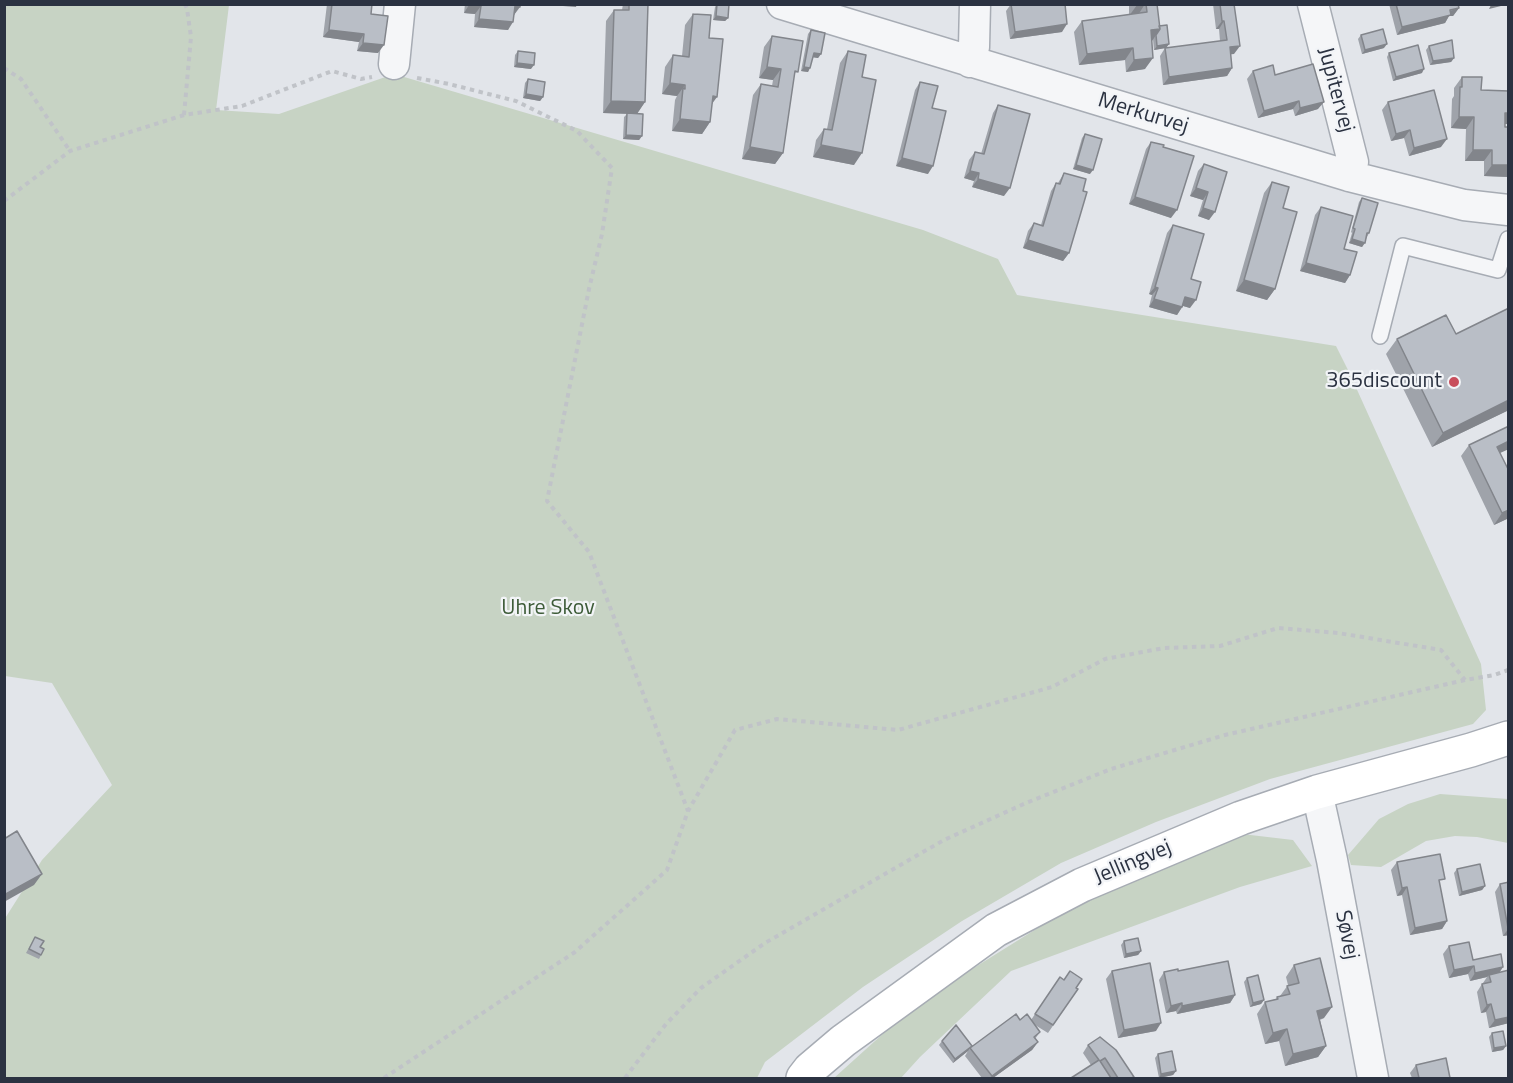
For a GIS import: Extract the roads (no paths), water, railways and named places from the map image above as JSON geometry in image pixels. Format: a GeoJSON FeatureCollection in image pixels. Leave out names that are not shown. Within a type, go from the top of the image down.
{"type":"FeatureCollection","features":[{"type":"Feature","properties":{"kind":"main road","name":"Jellingvej"},"geometry":{"type":"LineString","coordinates":[[803,1078],[810,1069],[843,1041],[996,930],[1082,885],[1241,818],[1317,792],[1509,738]]}},
{"type":"Feature","properties":{"kind":"street"},"geometry":{"type":"LineString","coordinates":[[394,73],[400,4]]}},
{"type":"Feature","properties":{"kind":"street","name":"Merkurvej"},"geometry":{"type":"LineString","coordinates":[[782,4],[1349,176],[1464,205],[1509,210]]}},
{"type":"Feature","properties":{"kind":"street"},"geometry":{"type":"LineString","coordinates":[[970,62],[974,47],[975,4]]}},
{"type":"Feature","properties":{"kind":"street","name":"Jupitervej"},"geometry":{"type":"LineString","coordinates":[[1312,4],[1353,162],[1349,176]]}},
{"type":"Feature","properties":{"kind":"street","name":"Søvej"},"geometry":{"type":"LineString","coordinates":[[1317,792],[1373,1078]]}},
{"type":"Feature","properties":{"kind":"lane"},"geometry":{"type":"LineString","coordinates":[[1380,336],[1403,246],[1498,270],[1509,239]]}},
{"type":"Feature","properties":{"kind":"place","name":"365discount"},"geometry":{"type":"Point","coordinates":[1454,382]}},
{"type":"Feature","properties":{"kind":"park label","name":"Uhre Skov"},"geometry":{"type":"Point","coordinates":[548,609]}}]}
